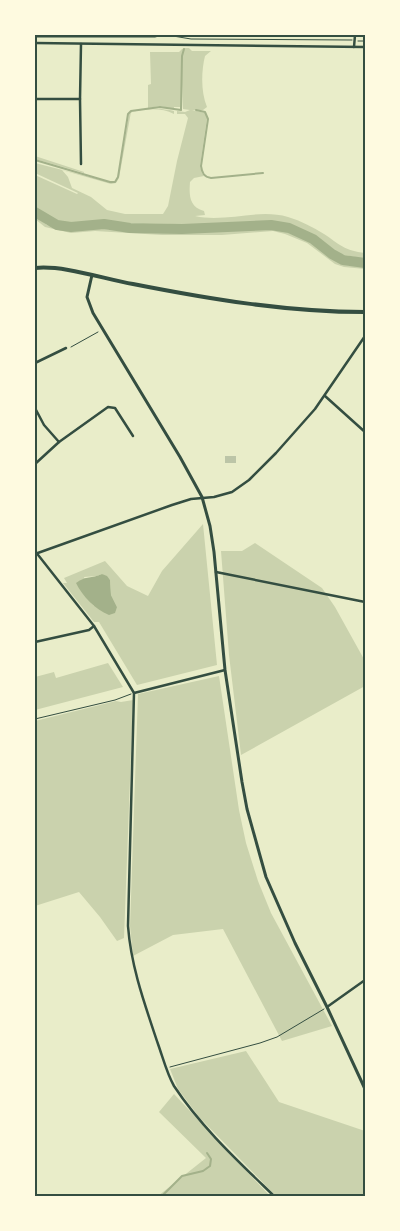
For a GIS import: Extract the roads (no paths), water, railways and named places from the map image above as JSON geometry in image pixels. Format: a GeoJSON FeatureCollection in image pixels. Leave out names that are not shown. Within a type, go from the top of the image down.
{"type":"FeatureCollection","features":[{"type":"Feature","properties":{"kind":"main road"},"geometry":{"type":"LineString","coordinates":[[35,268],[64,270],[132,284],[270,306],[318,311],[365,312]]}},
{"type":"Feature","properties":{"kind":"street"},"geometry":{"type":"LineString","coordinates":[[354,35],[354,47]]}},
{"type":"Feature","properties":{"kind":"street"},"geometry":{"type":"LineString","coordinates":[[35,43],[365,47]]}},
{"type":"Feature","properties":{"kind":"street"},"geometry":{"type":"LineString","coordinates":[[81,44],[82,164]]}},
{"type":"Feature","properties":{"kind":"street"},"geometry":{"type":"LineString","coordinates":[[35,99],[80,99]]}},
{"type":"Feature","properties":{"kind":"street"},"geometry":{"type":"LineString","coordinates":[[92,275],[88,297],[93,313],[180,457],[202,498],[210,526],[225,670],[247,809],[266,877],[295,943],[365,1090]]}},
{"type":"Feature","properties":{"kind":"street"},"geometry":{"type":"LineString","coordinates":[[274,1196],[198,1117],[173,1085],[139,986],[130,946],[128,917],[134,693],[94,626],[36,553],[172,505],[232,492],[248,480],[296,431],[325,396],[365,336]]}},
{"type":"Feature","properties":{"kind":"street"},"geometry":{"type":"LineString","coordinates":[[35,363],[66,348]]}},
{"type":"Feature","properties":{"kind":"street"},"geometry":{"type":"LineString","coordinates":[[325,396],[365,432]]}},
{"type":"Feature","properties":{"kind":"street"},"geometry":{"type":"LineString","coordinates":[[35,464],[59,442],[111,406],[119,413],[132,436]]}},
{"type":"Feature","properties":{"kind":"street"},"geometry":{"type":"LineString","coordinates":[[35,408],[44,425],[59,442]]}},
{"type":"Feature","properties":{"kind":"street"},"geometry":{"type":"LineString","coordinates":[[216,572],[365,602]]}},
{"type":"Feature","properties":{"kind":"street"},"geometry":{"type":"LineString","coordinates":[[35,642],[89,630],[94,626]]}},
{"type":"Feature","properties":{"kind":"street"},"geometry":{"type":"LineString","coordinates":[[134,693],[225,670]]}},
{"type":"Feature","properties":{"kind":"street"},"geometry":{"type":"LineString","coordinates":[[327,1007],[365,980]]}},
{"type":"Feature","properties":{"kind":"waterway"},"geometry":{"type":"LineString","coordinates":[[35,160],[115,182],[118,177],[128,114],[131,111],[160,107],[181,110],[182,56],[184,49]]}},
{"type":"Feature","properties":{"kind":"waterway"},"geometry":{"type":"LineString","coordinates":[[196,110],[205,112],[208,119],[201,166],[205,176],[211,178],[263,173]]}},
{"type":"Feature","properties":{"kind":"waterway"},"geometry":{"type":"LineString","coordinates":[[35,212],[57,225],[71,227],[104,224],[130,228],[182,229],[271,225],[289,228],[313,239],[343,260],[365,263]]}},
{"type":"Feature","properties":{"kind":"waterway"},"geometry":{"type":"LineString","coordinates":[[162,1196],[182,1176],[203,1171],[210,1166],[211,1159],[207,1153]]}}]}
